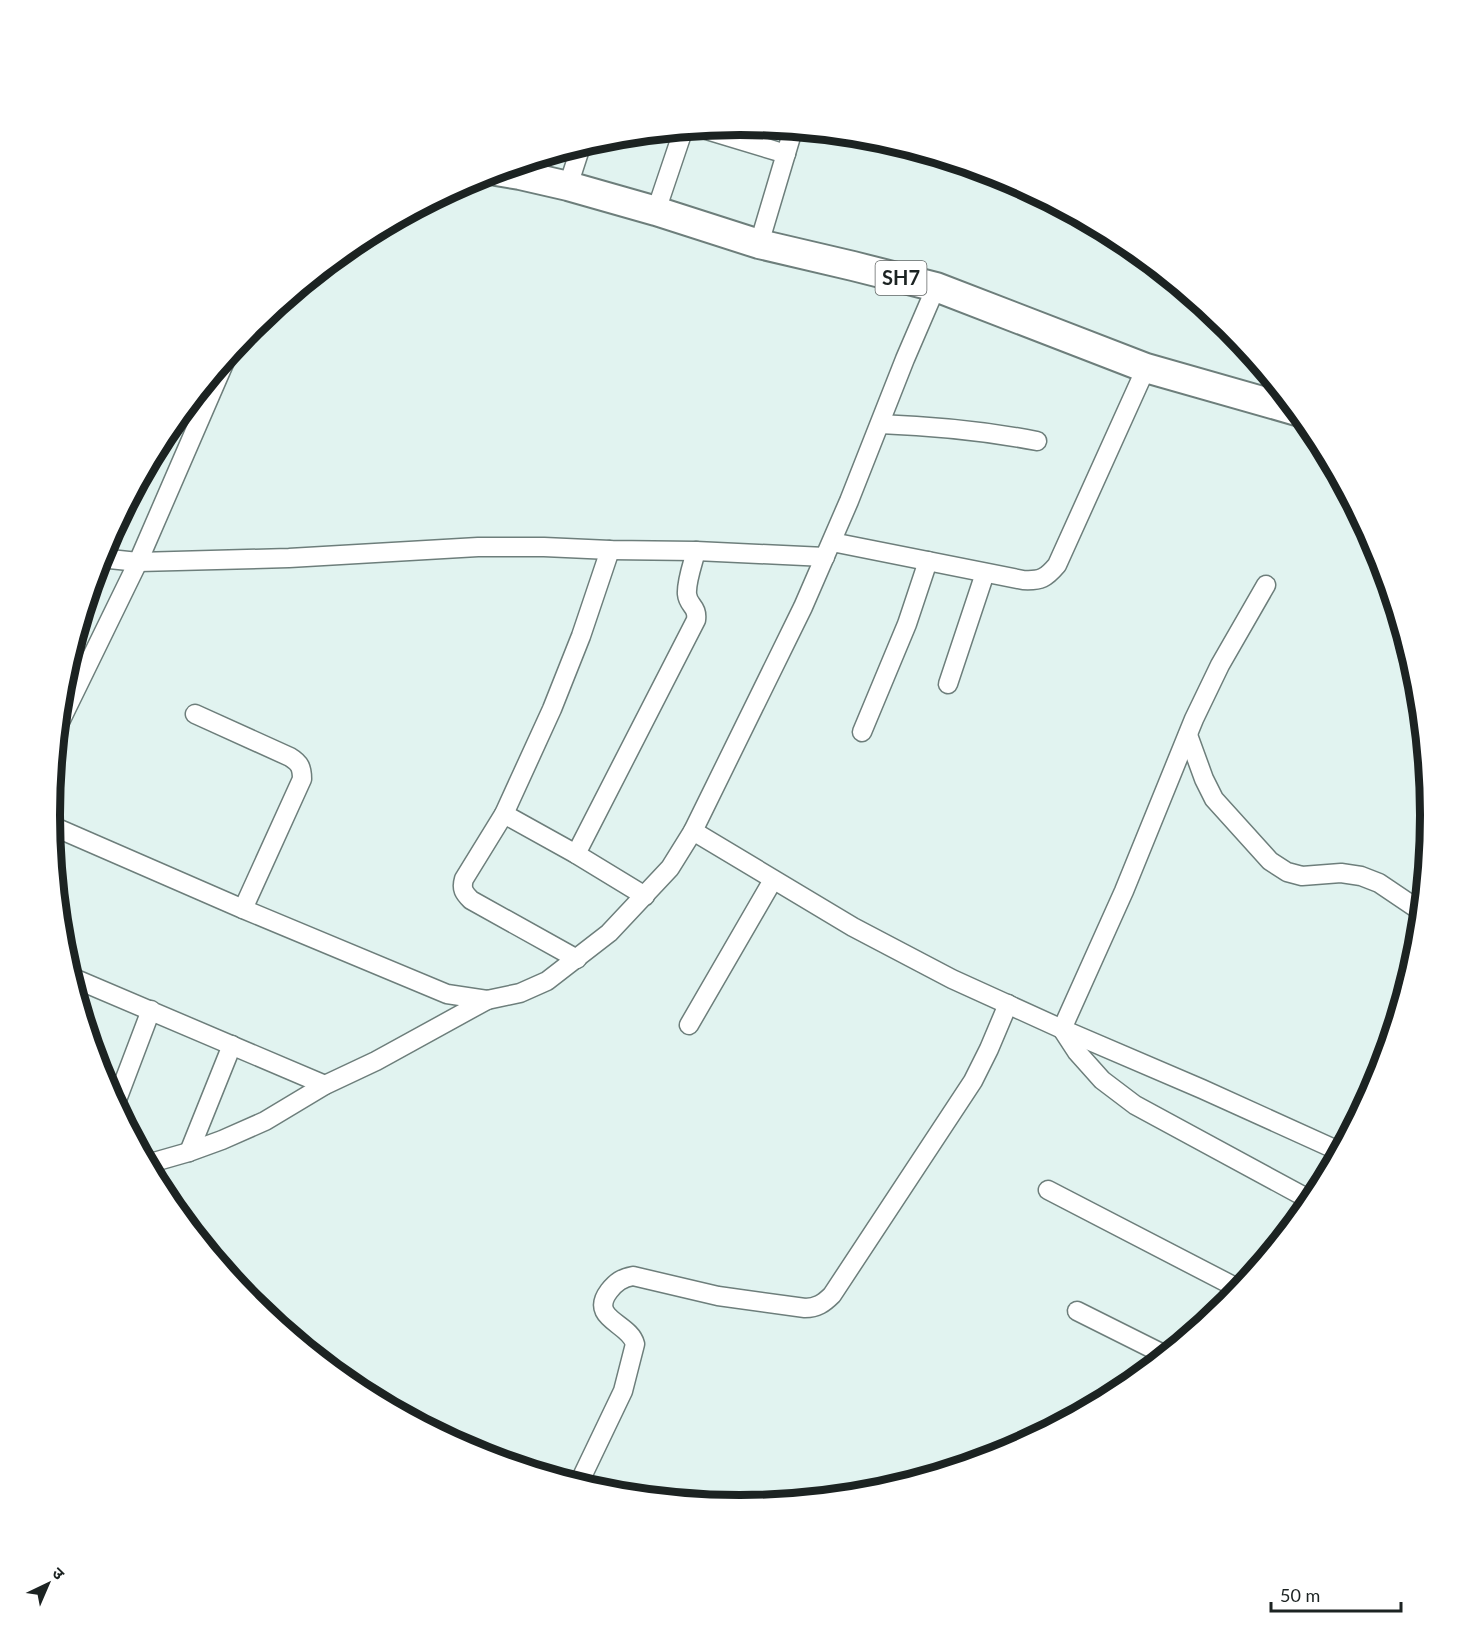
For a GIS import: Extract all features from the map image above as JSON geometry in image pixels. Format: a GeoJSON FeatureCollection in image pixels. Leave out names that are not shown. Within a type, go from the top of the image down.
{"type":"FeatureCollection","features":[{"type":"Feature","properties":{"kind":"main road","name":"SH7"},"geometry":{"type":"LineString","coordinates":[[521,172],[657,211],[759,244],[936,287],[1146,368],[1284,407]]}},
{"type":"Feature","properties":{"kind":"street"},"geometry":{"type":"LineString","coordinates":[[725,136],[786,154]]}},
{"type":"Feature","properties":{"kind":"street"},"geometry":{"type":"LineString","coordinates":[[657,211],[681,138]]}},
{"type":"Feature","properties":{"kind":"street"},"geometry":{"type":"LineString","coordinates":[[759,244],[791,138]]}},
{"type":"Feature","properties":{"kind":"street"},"geometry":{"type":"LineString","coordinates":[[568,186],[577,156]]}},
{"type":"Feature","properties":{"kind":"street"},"geometry":{"type":"LineString","coordinates":[[155,1162],[222,1140],[265,1120],[325,1085],[376,1061],[487,1000],[520,993],[547,981],[609,933],[645,896],[670,867],[693,831],[767,682],[828,550],[904,359],[936,287]]}},
{"type":"Feature","properties":{"kind":"street"},"geometry":{"type":"LineString","coordinates":[[111,559],[138,561],[289,558],[478,547],[696,551],[828,550],[928,561],[1037,581],[1048,575],[1057,565],[1146,368]]}},
{"type":"Feature","properties":{"kind":"street"},"geometry":{"type":"LineString","coordinates":[[70,701],[138,561],[215,385]]}},
{"type":"Feature","properties":{"kind":"street"},"geometry":{"type":"LineString","coordinates":[[880,424],[968,429],[1037,441]]}},
{"type":"Feature","properties":{"kind":"street"},"geometry":{"type":"LineString","coordinates":[[577,959],[471,900],[464,893],[462,886],[504,814],[552,709],[577,647],[610,550]]}},
{"type":"Feature","properties":{"kind":"street"},"geometry":{"type":"LineString","coordinates":[[576,854],[696,620],[697,614],[689,601],[687,591],[696,551]]}},
{"type":"Feature","properties":{"kind":"street"},"geometry":{"type":"LineString","coordinates":[[862,732],[907,624],[928,561]]}},
{"type":"Feature","properties":{"kind":"street"},"geometry":{"type":"LineString","coordinates":[[948,684],[985,573]]}},
{"type":"Feature","properties":{"kind":"street"},"geometry":{"type":"LineString","coordinates":[[1062,1029],[1124,891],[1188,735],[1220,665],[1266,585]]}},
{"type":"Feature","properties":{"kind":"street"},"geometry":{"type":"LineString","coordinates":[[195,714],[290,757],[298,762],[302,769],[302,779],[243,909]]}},
{"type":"Feature","properties":{"kind":"street"},"geometry":{"type":"LineString","coordinates":[[1188,735],[1214,799],[1270,861],[1287,872],[1302,876],[1341,873],[1361,876],[1378,883],[1415,907]]}},
{"type":"Feature","properties":{"kind":"street"},"geometry":{"type":"LineString","coordinates":[[504,814],[645,896]]}},
{"type":"Feature","properties":{"kind":"street"},"geometry":{"type":"LineString","coordinates":[[693,831],[862,932],[952,979],[1334,1149]]}},
{"type":"Feature","properties":{"kind":"street"},"geometry":{"type":"LineString","coordinates":[[60,834],[447,994],[487,1000]]}},
{"type":"Feature","properties":{"kind":"street"},"geometry":{"type":"LineString","coordinates":[[689,1025],[773,880]]}},
{"type":"Feature","properties":{"kind":"street"},"geometry":{"type":"LineString","coordinates":[[80,981],[325,1085]]}},
{"type":"Feature","properties":{"kind":"street"},"geometry":{"type":"LineString","coordinates":[[582,1477],[623,1391],[635,1344],[634,1338],[614,1323],[603,1307],[604,1298],[615,1284],[624,1278],[633,1276],[718,1296],[805,1308],[814,1308],[825,1302],[832,1295],[973,1081],[1008,1004]]}},
{"type":"Feature","properties":{"kind":"street"},"geometry":{"type":"LineString","coordinates":[[120,1093],[151,1010]]}},
{"type":"Feature","properties":{"kind":"street"},"geometry":{"type":"LineString","coordinates":[[1062,1029],[1077,1052],[1102,1080],[1135,1105],[1304,1197]]}},
{"type":"Feature","properties":{"kind":"street"},"geometry":{"type":"LineString","coordinates":[[189,1152],[232,1045]]}},
{"type":"Feature","properties":{"kind":"street"},"geometry":{"type":"LineString","coordinates":[[1048,1190],[1233,1286]]}},
{"type":"Feature","properties":{"kind":"street"},"geometry":{"type":"LineString","coordinates":[[1077,1311],[1160,1352]]}}]}
